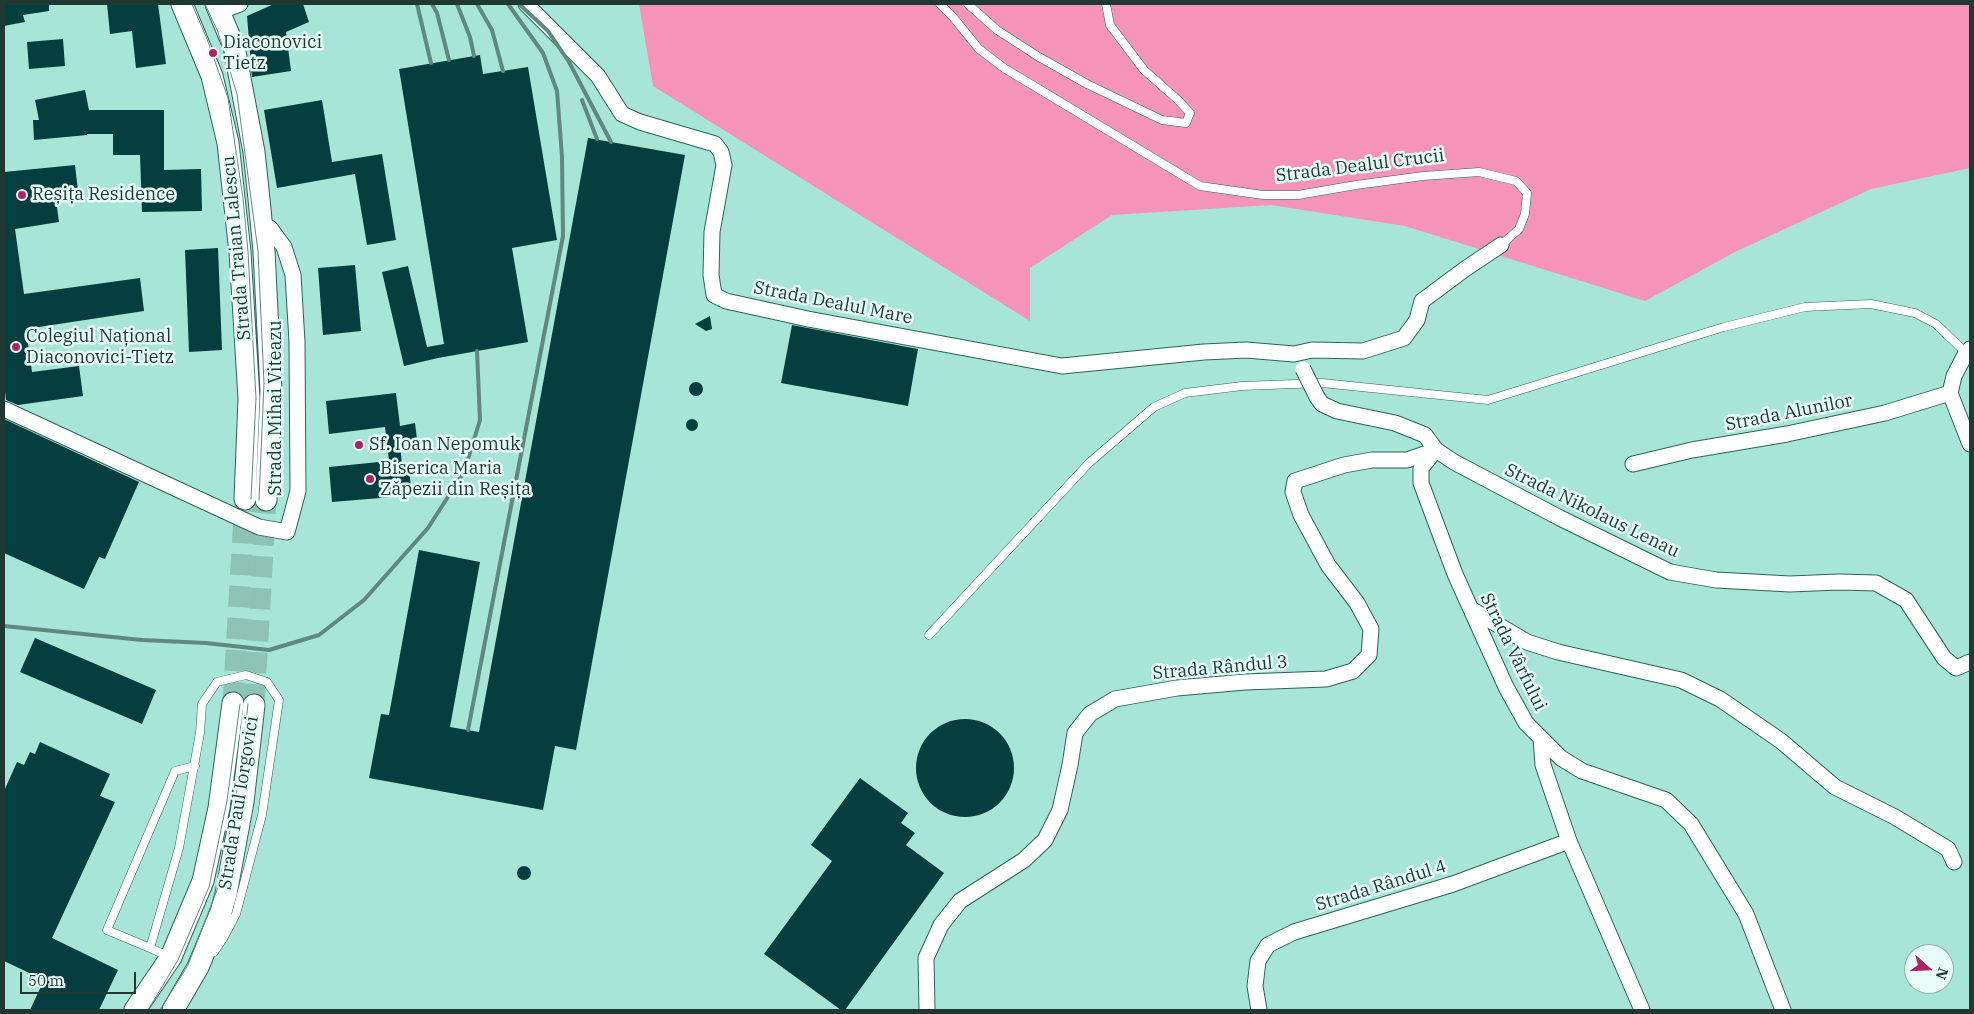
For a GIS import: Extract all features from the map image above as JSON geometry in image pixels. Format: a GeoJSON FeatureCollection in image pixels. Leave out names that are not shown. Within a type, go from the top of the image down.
{"type":"FeatureCollection","features":[{"type":"Feature","properties":{"kind":"main road","name":"Strada Traian Lalescu"},"geometry":{"type":"LineString","coordinates":[[182,4],[212,76],[228,144],[240,252],[255,500],[271,391],[262,225],[254,152],[226,6]]}},
{"type":"Feature","properties":{"kind":"main road","name":"Strada Paul Iorgovici"},"geometry":{"type":"LineString","coordinates":[[135,1010],[170,957],[203,881],[244,704],[243,802],[229,880],[221,912],[198,967],[173,1010]]}},
{"type":"Feature","properties":{"kind":"street","name":"Strada Dealul Mare"},"geometry":{"type":"LineString","coordinates":[[526,4],[598,76],[622,114],[640,122],[715,144],[721,152],[724,165],[712,232],[710,275],[714,295],[726,301],[808,319],[1062,366],[1204,352],[1246,350],[1294,354]]}},
{"type":"Feature","properties":{"kind":"street","name":"Strada Mihai Viteazu"},"geometry":{"type":"LineString","coordinates":[[4,409],[259,527],[287,532],[298,491],[297,342],[293,275],[284,247],[270,228],[262,225]]}},
{"type":"Feature","properties":{"kind":"street","name":"Strada Dealul Crucii"},"geometry":{"type":"LineString","coordinates":[[1294,354],[1312,350],[1364,351],[1404,338],[1417,320],[1422,301],[1501,245]]}},
{"type":"Feature","properties":{"kind":"street"},"geometry":{"type":"LineString","coordinates":[[1969,353],[1954,376],[1950,393],[1970,444]]}},
{"type":"Feature","properties":{"kind":"street"},"geometry":{"type":"LineString","coordinates":[[1294,354],[1322,404],[1337,411],[1395,423],[1425,435],[1436,450]]}},
{"type":"Feature","properties":{"kind":"street","name":"Strada Alunilor"},"geometry":{"type":"LineString","coordinates":[[1634,464],[1692,450],[1787,434],[1885,413],[1950,393]]}},
{"type":"Feature","properties":{"kind":"street","name":"Strada Vârfului"},"geometry":{"type":"LineString","coordinates":[[1436,450],[1421,468],[1421,483],[1455,574],[1506,687],[1526,724],[1541,738],[1543,765],[1569,841],[1642,1010]]}},
{"type":"Feature","properties":{"kind":"street","name":"Strada Nikolaus Lenau"},"geometry":{"type":"LineString","coordinates":[[1436,450],[1454,462],[1560,518],[1670,572],[1716,580],[1790,584],[1876,583],[1906,600],[1944,658],[1956,668],[1970,662]]}},
{"type":"Feature","properties":{"kind":"street","name":"Strada Rândul 3"},"geometry":{"type":"LineString","coordinates":[[927,1010],[926,958],[941,925],[960,901],[1024,860],[1045,840],[1060,810],[1070,765],[1074,733],[1090,714],[1115,699],[1177,688],[1245,682],[1326,679],[1353,671],[1368,655],[1371,630],[1357,603],[1328,565],[1301,515],[1293,492],[1295,481],[1344,465],[1372,460],[1407,460],[1436,450]]}},
{"type":"Feature","properties":{"kind":"street"},"geometry":{"type":"LineString","coordinates":[[1471,609],[1527,642],[1558,652],[1681,680],[1720,699],[1780,741],[1835,787],[1895,817],[1948,849],[1954,862]]}},
{"type":"Feature","properties":{"kind":"street"},"geometry":{"type":"LineString","coordinates":[[1541,738],[1561,758],[1582,771],[1666,800],[1691,824],[1746,914],[1783,1010]]}},
{"type":"Feature","properties":{"kind":"street","name":"Strada Rândul 4"},"geometry":{"type":"LineString","coordinates":[[1260,1010],[1255,986],[1258,961],[1268,945],[1294,932],[1453,884],[1569,841]]}},
{"type":"Feature","properties":{"kind":"lane","name":"Strada Dealul Crucii"},"geometry":{"type":"LineString","coordinates":[[940,4],[979,49],[1004,68],[1200,186],[1263,195],[1298,195],[1423,176],[1480,172],[1516,181],[1527,193],[1526,214],[1519,229],[1501,245]]}},
{"type":"Feature","properties":{"kind":"lane"},"geometry":{"type":"LineString","coordinates":[[968,4],[997,30],[1039,57],[1087,84],[1162,120],[1186,123],[1190,114],[1178,100],[1144,70],[1110,25],[1106,4]]}},
{"type":"Feature","properties":{"kind":"lane"},"geometry":{"type":"LineString","coordinates":[[929,635],[1089,463],[1154,407],[1185,393],[1242,386],[1322,383],[1488,400],[1724,327],[1805,307],[1871,304],[1915,312],[1936,324],[1969,353]]}},
{"type":"Feature","properties":{"kind":"lane"},"geometry":{"type":"LineString","coordinates":[[150,948],[179,848],[195,766],[202,704],[217,682],[246,676],[267,682],[279,700],[262,815],[236,914],[224,937],[210,957],[198,967]]}},
{"type":"Feature","properties":{"kind":"lane"},"geometry":{"type":"LineString","coordinates":[[170,957],[106,930],[175,770],[195,766]]}},
{"type":"Feature","properties":{"kind":"shaded area"},"geometry":{"type":"Polygon","coordinates":[[[639,4],[1970,4],[1970,168],[1871,189],[1735,252],[1645,301],[1405,226],[1271,205],[1112,215],[1030,268],[1030,321],[653,86],[639,4]]]}},
{"type":"Feature","properties":{"kind":"building"},"geometry":{"type":"Polygon","coordinates":[[[4,4],[49,4],[49,11],[23,15],[25,22],[4,26],[4,4]]]}},
{"type":"Feature","properties":{"kind":"building"},"geometry":{"type":"Polygon","coordinates":[[[107,4],[158,4],[166,64],[136,68],[132,31],[110,34],[107,4]]]}},
{"type":"Feature","properties":{"kind":"building"},"geometry":{"type":"Polygon","coordinates":[[[274,4],[303,4],[309,22],[286,32],[291,71],[252,77],[247,16],[274,4]]]}},
{"type":"Feature","properties":{"kind":"building"},"geometry":{"type":"Polygon","coordinates":[[[63,39],[65,66],[29,69],[27,42],[63,39]]]}},
{"type":"Feature","properties":{"kind":"building"},"geometry":{"type":"Polygon","coordinates":[[[480,55],[483,74],[528,67],[557,240],[512,248],[528,342],[404,366],[382,272],[408,266],[427,347],[444,344],[399,69],[480,55]]]}},
{"type":"Feature","properties":{"kind":"building"},"geometry":{"type":"Polygon","coordinates":[[[85,90],[89,110],[164,110],[164,170],[201,169],[202,211],[142,212],[140,155],[113,155],[113,134],[87,134],[34,140],[33,120],[39,120],[35,100],[85,90]]]}},
{"type":"Feature","properties":{"kind":"building"},"geometry":{"type":"Polygon","coordinates":[[[322,100],[332,162],[382,154],[396,240],[367,245],[355,174],[277,188],[264,110],[322,100]]]}},
{"type":"Feature","properties":{"kind":"building"},"geometry":{"type":"Polygon","coordinates":[[[588,138],[685,155],[576,750],[555,746],[543,810],[369,778],[381,714],[389,715],[419,550],[480,562],[450,727],[479,732],[588,138]]]}},
{"type":"Feature","properties":{"kind":"building","name":"Colegiul Național Diaconovici-Tietz"},"geometry":{"type":"Polygon","coordinates":[[[75,165],[78,191],[55,193],[59,222],[15,229],[24,294],[140,278],[144,311],[26,329],[32,372],[79,366],[83,396],[18,405],[6,400],[4,383],[4,172],[75,165]]]}},
{"type":"Feature","properties":{"kind":"building"},"geometry":{"type":"Polygon","coordinates":[[[218,248],[222,350],[189,352],[185,250],[218,248]]]}},
{"type":"Feature","properties":{"kind":"building"},"geometry":{"type":"Polygon","coordinates":[[[355,265],[361,331],[323,335],[318,268],[355,265]]]}},
{"type":"Feature","properties":{"kind":"building"},"geometry":{"type":"Polygon","coordinates":[[[710,316],[712,329],[706,331],[695,324],[710,316]]]}},
{"type":"Feature","properties":{"kind":"building"},"geometry":{"type":"Polygon","coordinates":[[[792,325],[918,349],[908,406],[781,383],[792,325]]]}},
{"type":"Feature","properties":{"kind":"building"},"geometry":{"type":"Polygon","coordinates":[[[696,382],[701,384],[703,389],[701,394],[696,396],[691,394],[689,389],[691,384],[696,382]]]}},
{"type":"Feature","properties":{"kind":"building"},"geometry":{"type":"Polygon","coordinates":[[[396,393],[400,426],[415,423],[417,439],[400,442],[402,466],[409,465],[411,490],[391,492],[392,497],[332,502],[329,467],[389,461],[385,427],[329,434],[326,401],[396,393]]]}},
{"type":"Feature","properties":{"kind":"building"},"geometry":{"type":"Polygon","coordinates":[[[4,419],[139,482],[105,559],[99,557],[84,589],[4,553],[4,419]]]}},
{"type":"Feature","properties":{"kind":"building"},"geometry":{"type":"Polygon","coordinates":[[[690,419],[694,419],[698,425],[694,431],[690,431],[686,427],[686,423],[690,419]]]}},
{"type":"Feature","properties":{"kind":"building"},"geometry":{"type":"Polygon","coordinates":[[[35,638],[156,690],[142,724],[20,672],[35,638]]]}},
{"type":"Feature","properties":{"kind":"building"},"geometry":{"type":"Polygon","coordinates":[[[955,719],[975,719],[984,722],[1000,733],[1011,749],[1014,758],[1014,778],[1011,787],[1000,803],[984,814],[975,817],[955,817],[938,809],[924,795],[916,778],[916,758],[924,741],[938,727],[955,719]]]}},
{"type":"Feature","properties":{"kind":"building"},"geometry":{"type":"Polygon","coordinates":[[[40,742],[110,774],[100,796],[115,802],[52,938],[118,970],[99,1010],[30,1010],[44,980],[4,961],[4,791],[17,762],[24,765],[30,752],[35,754],[40,742]]]}},
{"type":"Feature","properties":{"kind":"building"},"geometry":{"type":"Polygon","coordinates":[[[860,778],[908,813],[901,823],[915,833],[906,845],[944,873],[845,1010],[841,1010],[764,954],[832,861],[811,845],[860,778]]]}},
{"type":"Feature","properties":{"kind":"building"},"geometry":{"type":"Polygon","coordinates":[[[524,866],[529,868],[531,873],[529,878],[524,880],[519,878],[517,873],[519,868],[524,866]]]}},
{"type":"Feature","properties":{"kind":"tunnel"},"geometry":{"type":"LineString","coordinates":[[233,703],[245,499]]}},
{"type":"Feature","properties":{"kind":"tunnel"},"geometry":{"type":"LineString","coordinates":[[254,705],[266,500]]}},
{"type":"Feature","properties":{"kind":"tram line"},"geometry":{"type":"LineString","coordinates":[[192,4],[228,98],[243,198],[256,398],[251,499]]}},
{"type":"Feature","properties":{"kind":"tram line"},"geometry":{"type":"LineString","coordinates":[[205,4],[218,32],[237,94],[258,251],[264,383],[259,500]]}},
{"type":"Feature","properties":{"kind":"tram line"},"geometry":{"type":"LineString","coordinates":[[148,1010],[178,960],[209,887],[227,801],[240,704]]}},
{"type":"Feature","properties":{"kind":"tram line"},"geometry":{"type":"LineString","coordinates":[[160,1010],[188,965],[217,890],[227,849],[241,765],[248,704]]}},
{"type":"Feature","properties":{"kind":"railway"},"geometry":{"type":"LineString","coordinates":[[417,4],[431,63]]}},
{"type":"Feature","properties":{"kind":"railway"},"geometry":{"type":"LineString","coordinates":[[432,4],[437,13],[449,60]]}},
{"type":"Feature","properties":{"kind":"railway"},"geometry":{"type":"LineString","coordinates":[[457,4],[470,37],[474,56]]}},
{"type":"Feature","properties":{"kind":"railway"},"geometry":{"type":"LineString","coordinates":[[477,4],[492,30],[503,71]]}},
{"type":"Feature","properties":{"kind":"railway"},"geometry":{"type":"LineString","coordinates":[[468,730],[563,236],[562,157],[557,91],[543,53],[508,4]]}},
{"type":"Feature","properties":{"kind":"railway"},"geometry":{"type":"LineString","coordinates":[[519,4],[548,31],[569,62],[611,142]]}},
{"type":"Feature","properties":{"kind":"railway"},"geometry":{"type":"LineString","coordinates":[[582,100],[597,139]]}},
{"type":"Feature","properties":{"kind":"railway"},"geometry":{"type":"LineString","coordinates":[[4,626],[269,650],[319,635],[364,600],[428,528],[464,472],[480,420],[477,351]]}},
{"type":"Feature","properties":{"kind":"place","name":"Diaconovici Tietz"},"geometry":{"type":"Point","coordinates":[213,53]}},
{"type":"Feature","properties":{"kind":"place","name":"Reșița Residence"},"geometry":{"type":"Point","coordinates":[22,195]}},
{"type":"Feature","properties":{"kind":"place","name":"Colegiul Național Diaconovici-Tietz"},"geometry":{"type":"Point","coordinates":[16,347]}},
{"type":"Feature","properties":{"kind":"place","name":"Sf. Ioan Nepomuk"},"geometry":{"type":"Point","coordinates":[359,445]}},
{"type":"Feature","properties":{"kind":"place","name":"Biserica Maria Zăpezii din Reșița"},"geometry":{"type":"Point","coordinates":[370,479]}}]}
